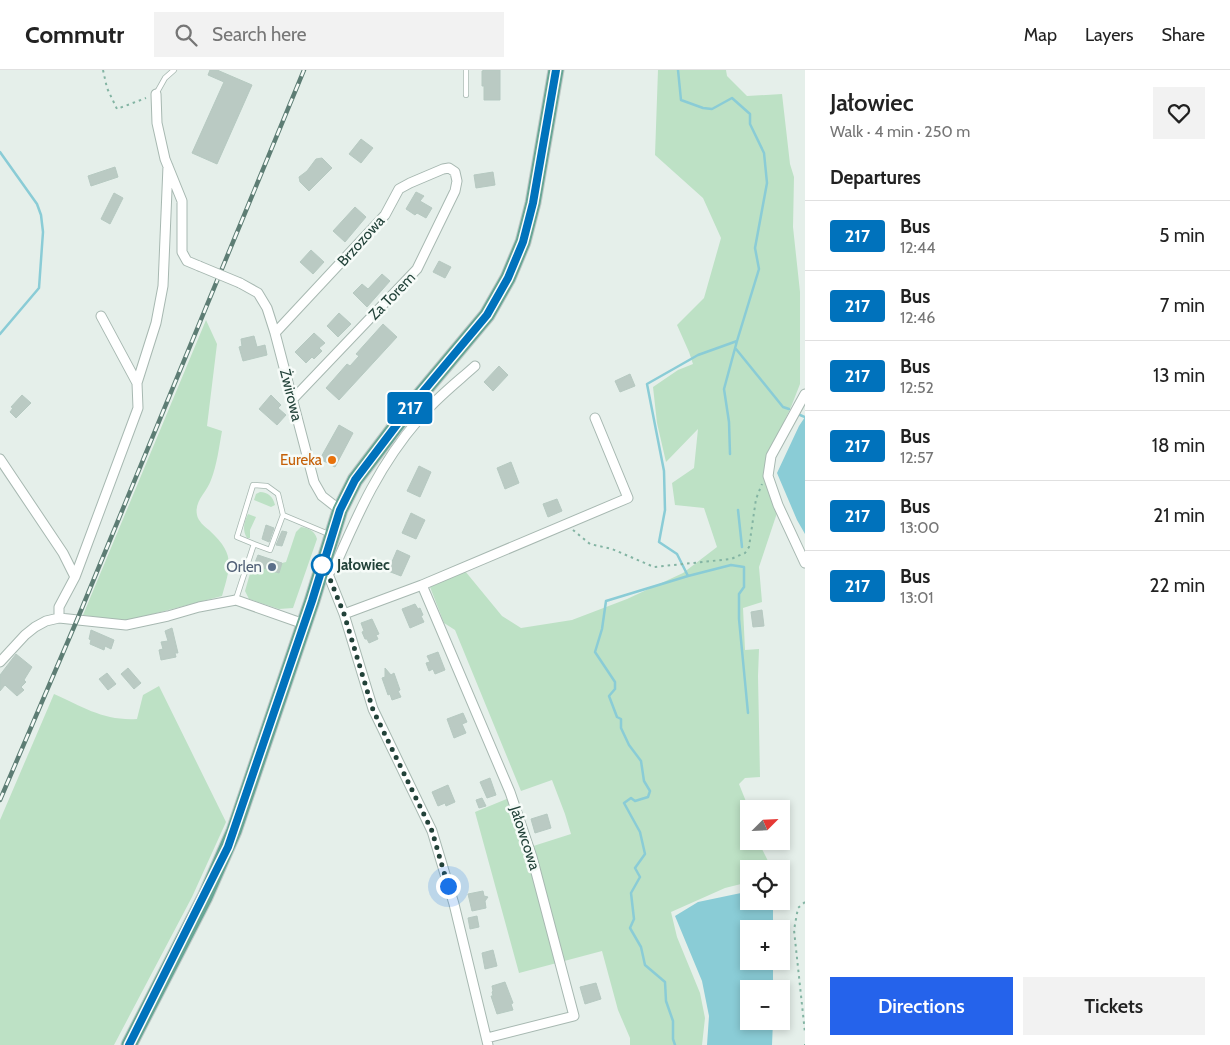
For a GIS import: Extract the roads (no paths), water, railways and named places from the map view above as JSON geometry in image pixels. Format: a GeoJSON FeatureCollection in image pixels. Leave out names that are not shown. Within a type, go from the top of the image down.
{"type":"FeatureCollection","features":[{"type":"Feature","properties":{"kind":"main road"},"geometry":{"type":"LineString","coordinates":[[129,1045],[228,847],[304,624],[325,570],[332,535],[340,510],[355,480],[411,406],[487,315],[508,278],[523,242],[533,203],[556,70]]}},
{"type":"Feature","properties":{"kind":"street"},"geometry":{"type":"LineString","coordinates":[[59,618],[59,607],[75,577],[138,408],[137,383],[156,323],[163,286],[168,166],[157,123],[156,94]]}},
{"type":"Feature","properties":{"kind":"street","name":"Żwirowa"},"geometry":{"type":"LineString","coordinates":[[168,166],[182,201],[182,252],[187,260],[254,290],[261,297],[276,334],[314,482],[322,496],[340,510]]}},
{"type":"Feature","properties":{"kind":"street","name":"Brzozowa"},"geometry":{"type":"LineString","coordinates":[[276,334],[385,215],[399,189],[410,182],[443,169],[450,168],[455,172]]}},
{"type":"Feature","properties":{"kind":"street","name":"Za Torem"},"geometry":{"type":"LineString","coordinates":[[292,400],[417,270],[454,191],[457,181],[455,172]]}},
{"type":"Feature","properties":{"kind":"street"},"geometry":{"type":"LineString","coordinates":[[101,316],[137,383]]}},
{"type":"Feature","properties":{"kind":"street"},"geometry":{"type":"LineString","coordinates":[[325,570],[336,564],[367,493],[403,439],[420,417],[474,366]]}},
{"type":"Feature","properties":{"kind":"street"},"geometry":{"type":"LineString","coordinates":[[805,394],[771,456],[768,476],[778,505],[805,563]]}},
{"type":"Feature","properties":{"kind":"street"},"geometry":{"type":"LineString","coordinates":[[344,614],[422,585],[628,498],[595,418]]}},
{"type":"Feature","properties":{"kind":"street"},"geometry":{"type":"LineString","coordinates":[[0,459],[63,553],[75,577]]}},
{"type":"Feature","properties":{"kind":"street","name":"Jałowcowa"},"geometry":{"type":"LineString","coordinates":[[325,570],[344,614],[373,710],[432,831],[454,904],[487,1042],[574,1016],[532,857],[510,792],[422,585]]}},
{"type":"Feature","properties":{"kind":"street"},"geometry":{"type":"LineString","coordinates":[[0,662],[30,631],[46,621],[59,618],[126,625],[236,600],[304,624]]}},
{"type":"Feature","properties":{"kind":"lane"},"geometry":{"type":"LineString","coordinates":[[156,94],[166,78],[174,70]]}},
{"type":"Feature","properties":{"kind":"lane"},"geometry":{"type":"LineString","coordinates":[[466,70],[466,95]]}},
{"type":"Feature","properties":{"kind":"lane"},"geometry":{"type":"LineString","coordinates":[[253,485],[267,486],[278,494],[283,514],[270,550],[237,537],[253,485]]}},
{"type":"Feature","properties":{"kind":"lane"},"geometry":{"type":"LineString","coordinates":[[283,514],[332,535]]}},
{"type":"Feature","properties":{"kind":"lane"},"geometry":{"type":"LineString","coordinates":[[236,600],[254,544]]}},
{"type":"Feature","properties":{"kind":"water"},"geometry":{"type":"Polygon","coordinates":[[[805,417],[805,534],[777,473],[805,417]]]}},
{"type":"Feature","properties":{"kind":"water"},"geometry":{"type":"Polygon","coordinates":[[[740,893],[740,910],[773,910],[773,920],[740,920],[740,970],[773,970],[773,980],[740,980],[740,1030],[773,1030],[772,1045],[707,1045],[709,1016],[702,981],[675,916],[698,902],[740,893]]]}},
{"type":"Feature","properties":{"kind":"waterway"},"geometry":{"type":"LineString","coordinates":[[675,1045],[673,1021],[666,1001],[665,982],[645,965],[641,947],[630,928],[634,919],[631,893],[640,877],[635,868],[645,854],[640,832],[624,803],[631,798],[635,801],[648,797],[650,791],[644,781],[641,761],[629,745],[621,728],[621,719],[617,717],[609,696],[615,689],[615,682],[595,652],[602,629],[606,601],[688,576],[677,554],[659,542],[665,510],[664,471],[647,384],[698,355],[737,341],[759,269],[755,248],[767,183],[764,153],[750,124],[750,114],[732,98],[712,109],[703,108],[681,100],[678,70]]}},
{"type":"Feature","properties":{"kind":"waterway"},"geometry":{"type":"LineString","coordinates":[[0,152],[37,204],[41,215],[43,232],[39,288],[0,334]]}},
{"type":"Feature","properties":{"kind":"waterway"},"geometry":{"type":"LineString","coordinates":[[730,454],[729,422],[724,389],[737,341]]}},
{"type":"Feature","properties":{"kind":"waterway"},"geometry":{"type":"LineString","coordinates":[[736,349],[783,407],[789,409]]}},
{"type":"Feature","properties":{"kind":"waterway"},"geometry":{"type":"LineString","coordinates":[[800,415],[805,417]]}},
{"type":"Feature","properties":{"kind":"waterway"},"geometry":{"type":"LineString","coordinates":[[738,510],[742,547]]}},
{"type":"Feature","properties":{"kind":"waterway"},"geometry":{"type":"LineString","coordinates":[[688,576],[731,565],[744,567],[744,587],[739,594],[739,619],[748,713]]}},
{"type":"Feature","properties":{"kind":"railway"},"geometry":{"type":"LineString","coordinates":[[0,800],[77,620],[304,70]]}},
{"type":"Feature","properties":{"kind":"place","name":"Eureka"},"geometry":{"type":"Point","coordinates":[332,460]}},
{"type":"Feature","properties":{"kind":"place","name":"Jałowiec"},"geometry":{"type":"Point","coordinates":[322,565]}},
{"type":"Feature","properties":{"kind":"place","name":"Orlen"},"geometry":{"type":"Point","coordinates":[272,567]}}]}
